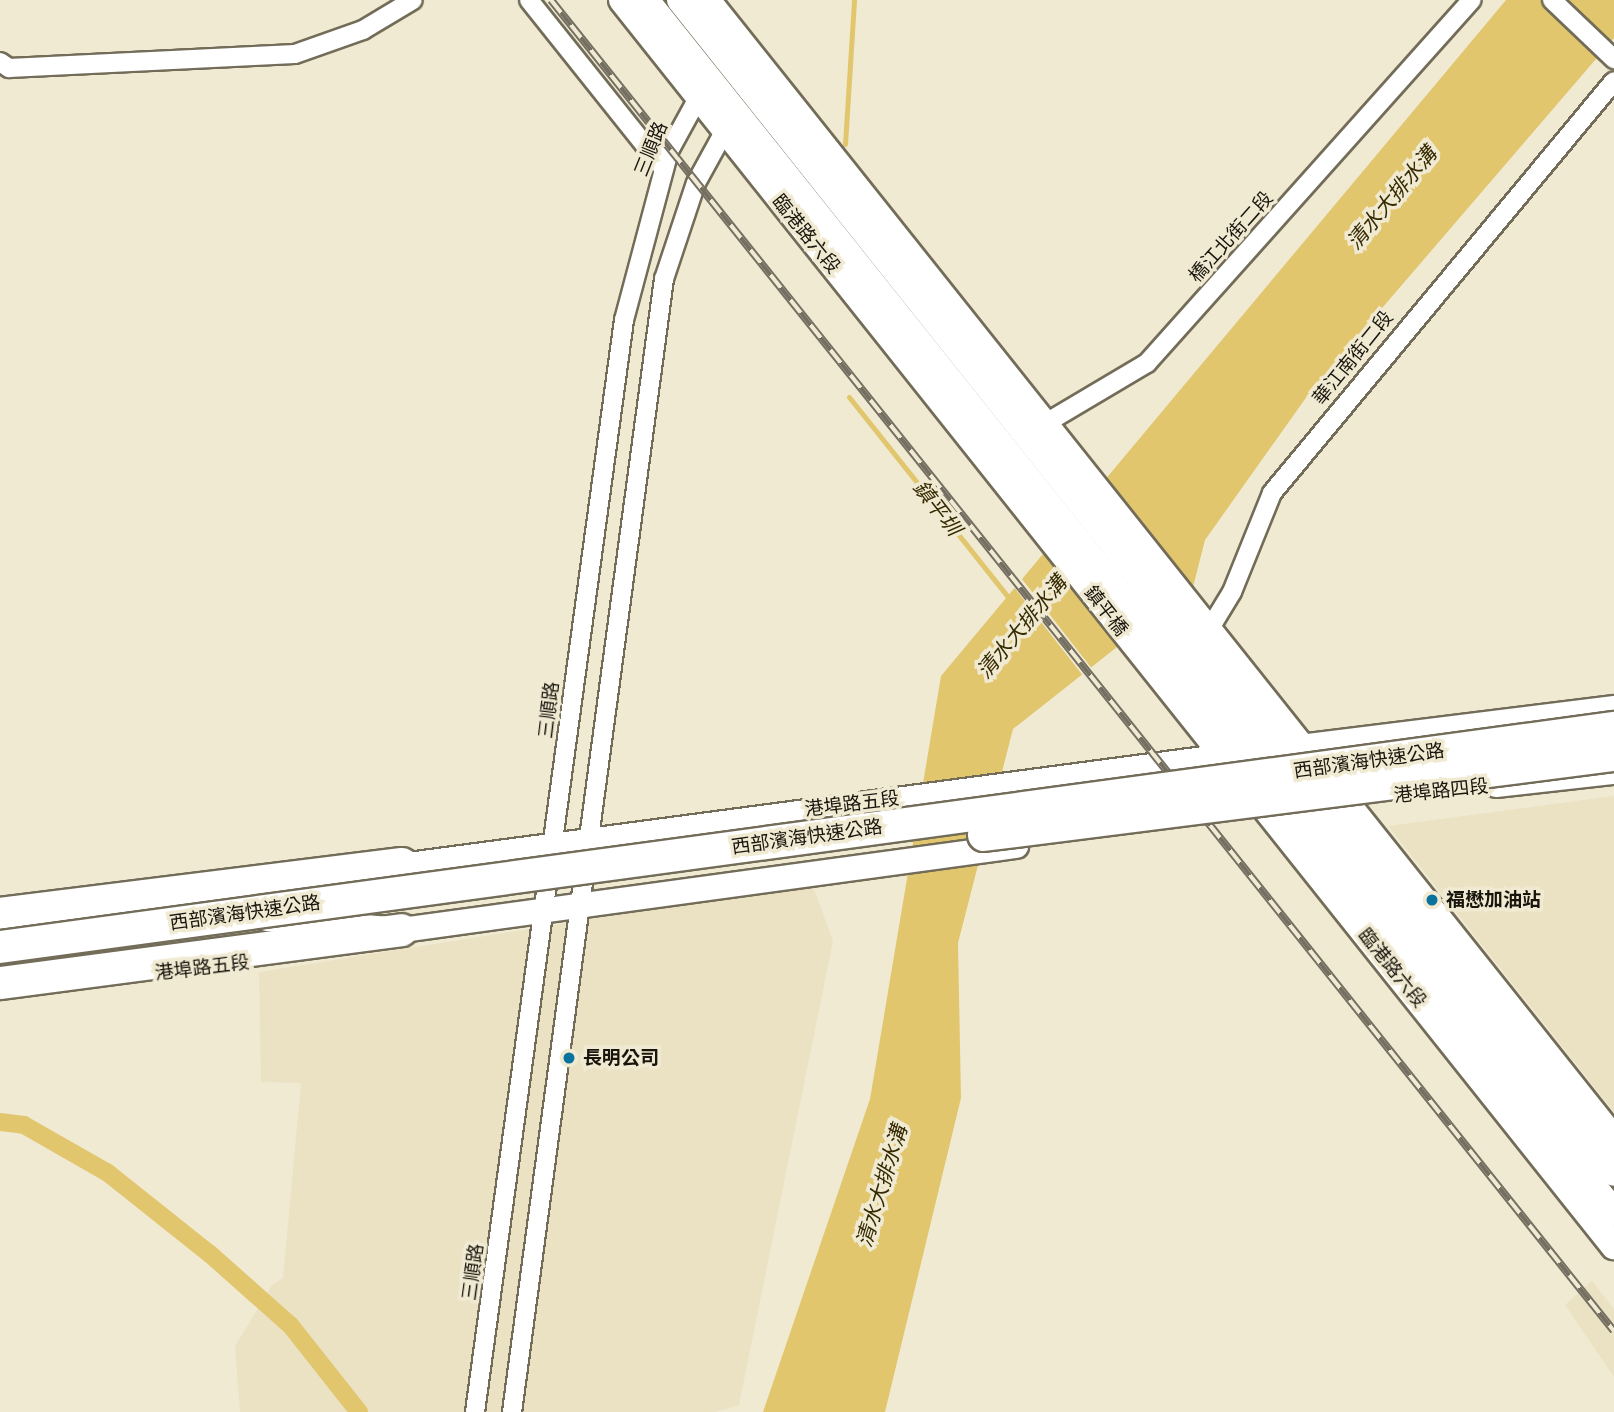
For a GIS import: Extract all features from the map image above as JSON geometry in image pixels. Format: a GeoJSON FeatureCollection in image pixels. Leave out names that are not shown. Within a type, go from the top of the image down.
{"type":"FeatureCollection","features":[{"type":"Feature","properties":{"kind":"highway","name":"西部濱海快速公路"},"geometry":{"type":"LineString","coordinates":[[0,947],[1614,728]]}},
{"type":"Feature","properties":{"kind":"highway","name":"西部濱海快速公路"},"geometry":{"type":"LineString","coordinates":[[0,961],[1614,755]]}},
{"type":"Feature","properties":{"kind":"highway"},"geometry":{"type":"LineString","coordinates":[[0,914],[402,864]]}},
{"type":"Feature","properties":{"kind":"highway"},"geometry":{"type":"LineString","coordinates":[[0,983],[402,930]]}},
{"type":"Feature","properties":{"kind":"main road","name":"臨港路六段"},"geometry":{"type":"LineString","coordinates":[[622,0],[704,88],[742,99],[1019,443]]}},
{"type":"Feature","properties":{"kind":"main road","name":"臨港路六段"},"geometry":{"type":"LineString","coordinates":[[646,0],[704,88]]}},
{"type":"Feature","properties":{"kind":"main road","name":"臨港路六段"},"geometry":{"type":"LineString","coordinates":[[680,0],[728,44]]}},
{"type":"Feature","properties":{"kind":"main road","name":"臨港路六段"},"geometry":{"type":"LineString","coordinates":[[707,0],[728,44],[742,99],[1019,443]]}},
{"type":"Feature","properties":{"kind":"main road","name":"鎮平橋"},"geometry":{"type":"LineString","coordinates":[[1019,443],[1198,649]]}},
{"type":"Feature","properties":{"kind":"main road","name":"鎮平橋"},"geometry":{"type":"LineString","coordinates":[[1019,443],[1168,689]]}},
{"type":"Feature","properties":{"kind":"main road"},"geometry":{"type":"LineString","coordinates":[[1019,443],[1198,649],[1614,1172]]}},
{"type":"Feature","properties":{"kind":"main road","name":"臨港路六段"},"geometry":{"type":"LineString","coordinates":[[1198,649],[1249,753],[1614,1212]]}},
{"type":"Feature","properties":{"kind":"main road"},"geometry":{"type":"LineString","coordinates":[[1198,649],[1303,746],[1614,1139]]}},
{"type":"Feature","properties":{"kind":"main road","name":"臨港路六段"},"geometry":{"type":"LineString","coordinates":[[1168,689],[1614,1246]]}},
{"type":"Feature","properties":{"kind":"street"},"geometry":{"type":"LineString","coordinates":[[0,62],[9,68],[295,54],[363,30],[414,0]]}},
{"type":"Feature","properties":{"kind":"street"},"geometry":{"type":"LineString","coordinates":[[529,0],[664,169]]}},
{"type":"Feature","properties":{"kind":"street","name":"橋江北街二段"},"geometry":{"type":"LineString","coordinates":[[1019,443],[1147,363],[1471,0]]}},
{"type":"Feature","properties":{"kind":"street"},"geometry":{"type":"LineString","coordinates":[[1552,0],[1614,59]]}},
{"type":"Feature","properties":{"kind":"street","name":"三順路"},"geometry":{"type":"LineString","coordinates":[[475,1412],[624,320],[664,169],[728,44]]}},
{"type":"Feature","properties":{"kind":"street","name":"華江南街二段"},"geometry":{"type":"LineString","coordinates":[[1168,689],[1198,649],[1272,493],[1614,80]]}},
{"type":"Feature","properties":{"kind":"street"},"geometry":{"type":"LineString","coordinates":[[512,1412],[587,837],[664,279],[696,183],[742,99]]}},
{"type":"Feature","properties":{"kind":"street"},"geometry":{"type":"LineString","coordinates":[[1303,746],[1614,708]]}},
{"type":"Feature","properties":{"kind":"street","name":"港埠路五段"},"geometry":{"type":"LineString","coordinates":[[0,941],[190,913],[402,864],[587,837],[1303,746]]}},
{"type":"Feature","properties":{"kind":"street","name":"港埠路四段"},"geometry":{"type":"LineString","coordinates":[[1269,815],[1349,801],[1614,772]]}},
{"type":"Feature","properties":{"kind":"street","name":"港埠路五段"},"geometry":{"type":"LineString","coordinates":[[0,994],[314,954],[402,930],[579,903],[1085,836],[1269,815]]}},
{"type":"Feature","properties":{"kind":"street","name":"港埠路五段"},"geometry":{"type":"LineString","coordinates":[[0,904],[335,861],[402,864]]}},
{"type":"Feature","properties":{"kind":"street","name":"港埠路五段"},"geometry":{"type":"LineString","coordinates":[[190,913],[402,930]]}},
{"type":"Feature","properties":{"kind":"shaded area"},"geometry":{"type":"Polygon","coordinates":[[[1614,796],[1614,1112],[1388,826],[1614,796]]]}},
{"type":"Feature","properties":{"kind":"shaded area"},"geometry":{"type":"Polygon","coordinates":[[[812,884],[833,941],[739,1405],[716,1412],[240,1412],[235,1346],[272,1285],[283,1278],[301,1083],[261,1082],[259,972],[812,884]]]}},
{"type":"Feature","properties":{"kind":"shaded area"},"geometry":{"type":"Polygon","coordinates":[[[1592,1281],[1614,1309],[1614,1377],[1565,1305],[1592,1281]]]}},
{"type":"Feature","properties":{"kind":"water","name":"清水大排水溝"},"geometry":{"type":"Polygon","coordinates":[[[1506,0],[1614,0],[1614,38],[1310,392],[1205,540],[1193,587],[1013,729],[958,943],[961,1098],[885,1412],[763,1412],[870,1099],[941,676],[1506,0]]]}},
{"type":"Feature","properties":{"kind":"pier"},"geometry":{"type":"Polygon","coordinates":[[[1018,574],[1093,670],[1084,677],[1010,582],[1018,574]]]}},
{"type":"Feature","properties":{"kind":"waterway","name":"鎮平圳"},"geometry":{"type":"LineString","coordinates":[[845,144],[854,0]]}},
{"type":"Feature","properties":{"kind":"waterway","name":"鎮平圳"},"geometry":{"type":"LineString","coordinates":[[849,397],[1008,597]]}},
{"type":"Feature","properties":{"kind":"waterway"},"geometry":{"type":"LineString","coordinates":[[0,1122],[24,1125],[108,1173],[210,1254],[291,1326],[359,1412]]}},
{"type":"Feature","properties":{"kind":"railway"},"geometry":{"type":"LineString","coordinates":[[551,0],[1614,1331]]}},
{"type":"Feature","properties":{"kind":"place","name":"福懋加油站"},"geometry":{"type":"Point","coordinates":[1432,900]}},
{"type":"Feature","properties":{"kind":"place","name":"長明公司"},"geometry":{"type":"Point","coordinates":[569,1058]}}]}
